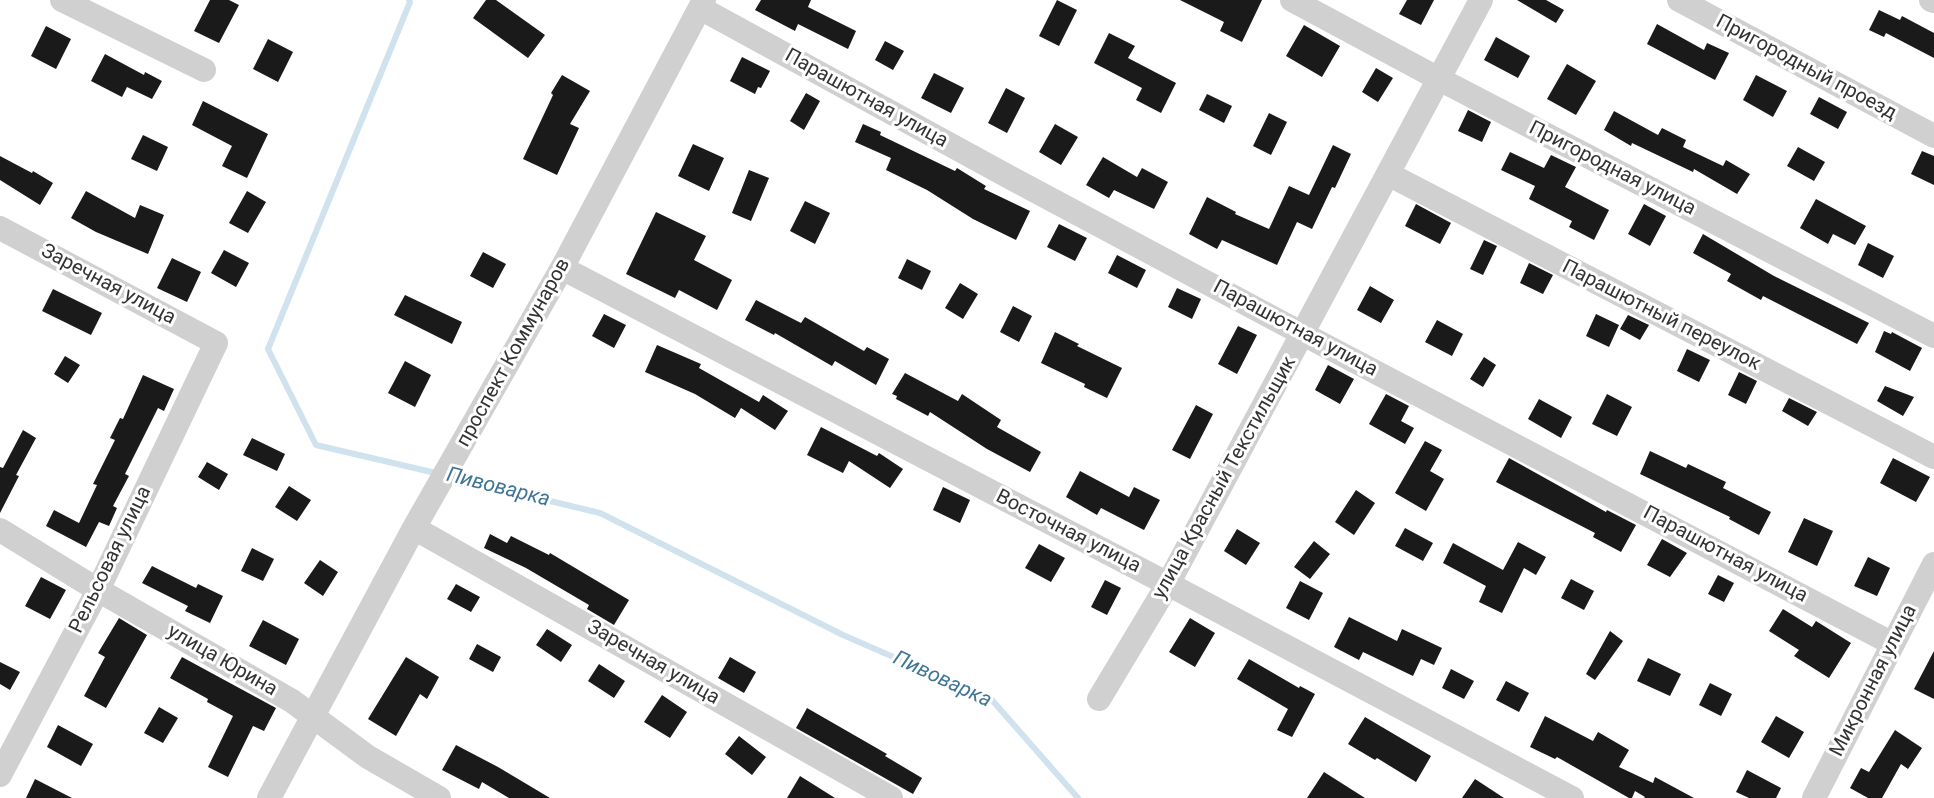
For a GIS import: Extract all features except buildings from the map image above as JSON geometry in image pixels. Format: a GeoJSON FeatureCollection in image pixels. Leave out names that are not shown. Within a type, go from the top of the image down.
{"type":"FeatureCollection","features":[{"type":"Feature","properties":{"kind":"street"},"geometry":{"type":"LineString","coordinates":[[62,0],[204,70]]}},
{"type":"Feature","properties":{"kind":"street","name":"Пригородная улица"},"geometry":{"type":"LineString","coordinates":[[1292,0],[1439,79],[1934,336]]}},
{"type":"Feature","properties":{"kind":"street","name":"улица Красный Текстильщик"},"geometry":{"type":"LineString","coordinates":[[1099,699],[1168,584],[1481,0]]}},
{"type":"Feature","properties":{"kind":"street","name":"Пригородный проезд"},"geometry":{"type":"LineString","coordinates":[[1679,0],[1934,136]]}},
{"type":"Feature","properties":{"kind":"street","name":"проспект Коммунаров"},"geometry":{"type":"LineString","coordinates":[[269,798],[420,518],[562,268],[702,4]]}},
{"type":"Feature","properties":{"kind":"street","name":"Парашютная улица"},"geometry":{"type":"LineString","coordinates":[[702,4],[1011,178],[1893,644]]}},
{"type":"Feature","properties":{"kind":"street","name":"Парашютный переулок"},"geometry":{"type":"LineString","coordinates":[[1388,174],[1934,457]]}},
{"type":"Feature","properties":{"kind":"street","name":"Заречная улица"},"geometry":{"type":"LineString","coordinates":[[0,228],[216,343]]}},
{"type":"Feature","properties":{"kind":"street","name":"Восточная улица"},"geometry":{"type":"LineString","coordinates":[[562,268],[1572,798]]}},
{"type":"Feature","properties":{"kind":"street","name":"Рельсовая улица"},"geometry":{"type":"LineString","coordinates":[[0,775],[98,590],[216,343]]}},
{"type":"Feature","properties":{"kind":"street","name":"Заречная улица"},"geometry":{"type":"LineString","coordinates":[[420,518],[891,798]]}},
{"type":"Feature","properties":{"kind":"street","name":"улица Юрина"},"geometry":{"type":"LineString","coordinates":[[0,530],[98,590],[282,696],[312,715],[368,757],[439,798]]}},
{"type":"Feature","properties":{"kind":"street","name":"Микронная улица"},"geometry":{"type":"LineString","coordinates":[[1814,798],[1934,564]]}},
{"type":"Feature","properties":{"kind":"waterway","name":"Пивоварка"},"geometry":{"type":"LineString","coordinates":[[409,0],[268,349],[316,445],[440,474]]}},
{"type":"Feature","properties":{"kind":"waterway","name":"Пивоварка"},"geometry":{"type":"LineString","coordinates":[[450,477],[600,513],[843,635],[992,700],[1078,798]]}}]}
